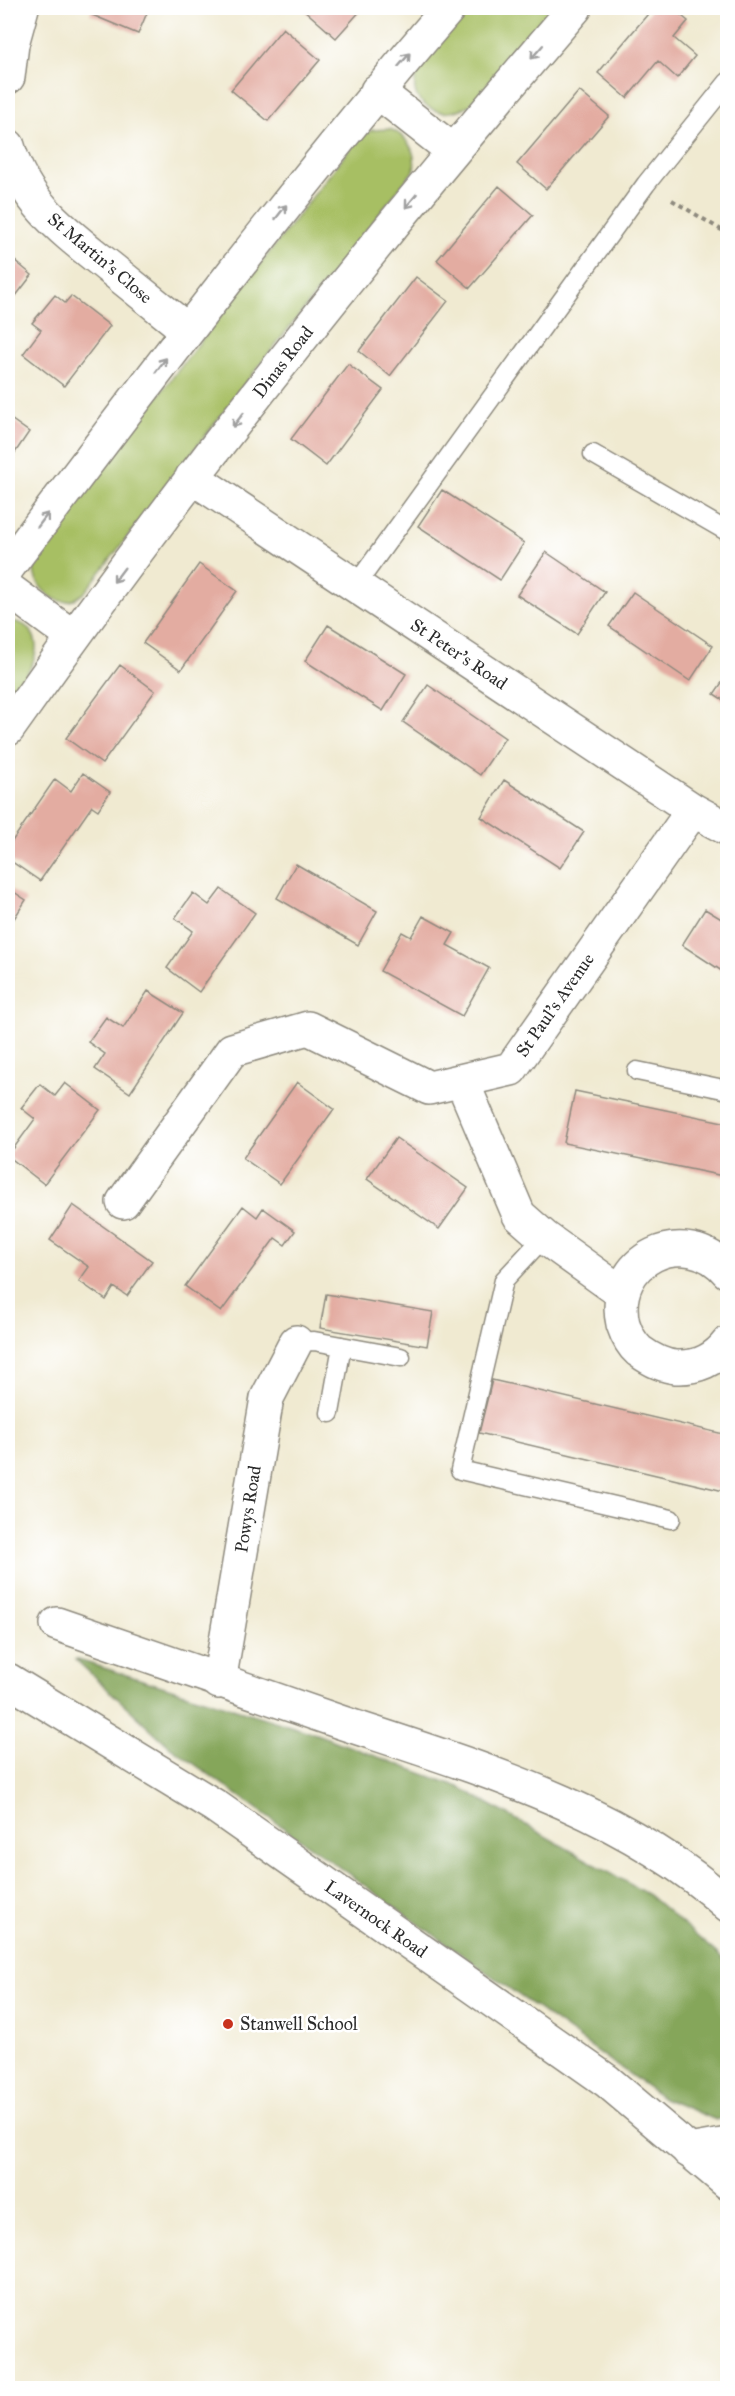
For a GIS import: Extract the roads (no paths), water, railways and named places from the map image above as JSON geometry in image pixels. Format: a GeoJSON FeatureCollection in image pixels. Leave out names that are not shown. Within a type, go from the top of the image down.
{"type":"FeatureCollection","features":[{"type":"Feature","properties":{"kind":"street"},"geometry":{"type":"LineString","coordinates":[[8,77],[12,45],[22,8]]}},
{"type":"Feature","properties":{"kind":"street"},"geometry":{"type":"LineString","coordinates":[[8,567],[188,330],[377,91],[449,8]]}},
{"type":"Feature","properties":{"kind":"street","name":"Dinas Road"},"geometry":{"type":"LineString","coordinates":[[8,729],[192,477],[452,150],[575,8]]}},
{"type":"Feature","properties":{"kind":"street"},"geometry":{"type":"LineString","coordinates":[[377,91],[452,150]]}},
{"type":"Feature","properties":{"kind":"street","name":"St Martin's Close"},"geometry":{"type":"LineString","coordinates":[[8,146],[14,169],[31,196],[59,227],[188,330]]}},
{"type":"Feature","properties":{"kind":"street","name":"St Peter's Road"},"geometry":{"type":"LineString","coordinates":[[192,477],[693,810],[728,829]]}},
{"type":"Feature","properties":{"kind":"street"},"geometry":{"type":"LineString","coordinates":[[8,589],[73,637]]}},
{"type":"Feature","properties":{"kind":"street","name":"St Paul's Avenue"},"geometry":{"type":"LineString","coordinates":[[123,1202],[232,1050],[308,1029],[429,1088],[511,1069],[693,810]]}},
{"type":"Feature","properties":{"kind":"street"},"geometry":{"type":"LineString","coordinates":[[462,1081],[519,1215],[544,1237],[622,1293]]}},
{"type":"Feature","properties":{"kind":"street"},"geometry":{"type":"LineString","coordinates":[[728,1272],[719,1262],[701,1252],[682,1248],[662,1251],[644,1260],[630,1275],[622,1293],[620,1312],[625,1331],[635,1347],[650,1359],[668,1367],[687,1367],[706,1362],[722,1351],[728,1343]]}},
{"type":"Feature","properties":{"kind":"street","name":"Powys Road"},"geometry":{"type":"LineString","coordinates":[[219,1682],[267,1398],[296,1342]]}},
{"type":"Feature","properties":{"kind":"street"},"geometry":{"type":"LineString","coordinates":[[57,1624],[219,1682],[424,1750],[591,1814],[647,1845],[728,1905]]}},
{"type":"Feature","properties":{"kind":"street","name":"Lavernock Road"},"geometry":{"type":"LineString","coordinates":[[8,1680],[215,1806],[607,2080],[728,2183]]}},
{"type":"Feature","properties":{"kind":"street"},"geometry":{"type":"LineString","coordinates":[[689,2151],[728,2144]]}},
{"type":"Feature","properties":{"kind":"lane"},"geometry":{"type":"LineString","coordinates":[[356,585],[646,184],[728,82]]}},
{"type":"Feature","properties":{"kind":"lane"},"geometry":{"type":"LineString","coordinates":[[592,454],[728,532]]}},
{"type":"Feature","properties":{"kind":"lane"},"geometry":{"type":"LineString","coordinates":[[637,1071],[728,1090]]}},
{"type":"Feature","properties":{"kind":"lane"},"geometry":{"type":"LineString","coordinates":[[544,1237],[504,1280],[460,1470],[671,1519]]}},
{"type":"Feature","properties":{"kind":"lane"},"geometry":{"type":"LineString","coordinates":[[296,1342],[314,1341],[401,1357]]}},
{"type":"Feature","properties":{"kind":"lane"},"geometry":{"type":"LineString","coordinates":[[330,1413],[342,1347]]}},
{"type":"Feature","properties":{"kind":"place","name":"Stanwell School"},"geometry":{"type":"Point","coordinates":[228,2024]}}]}
